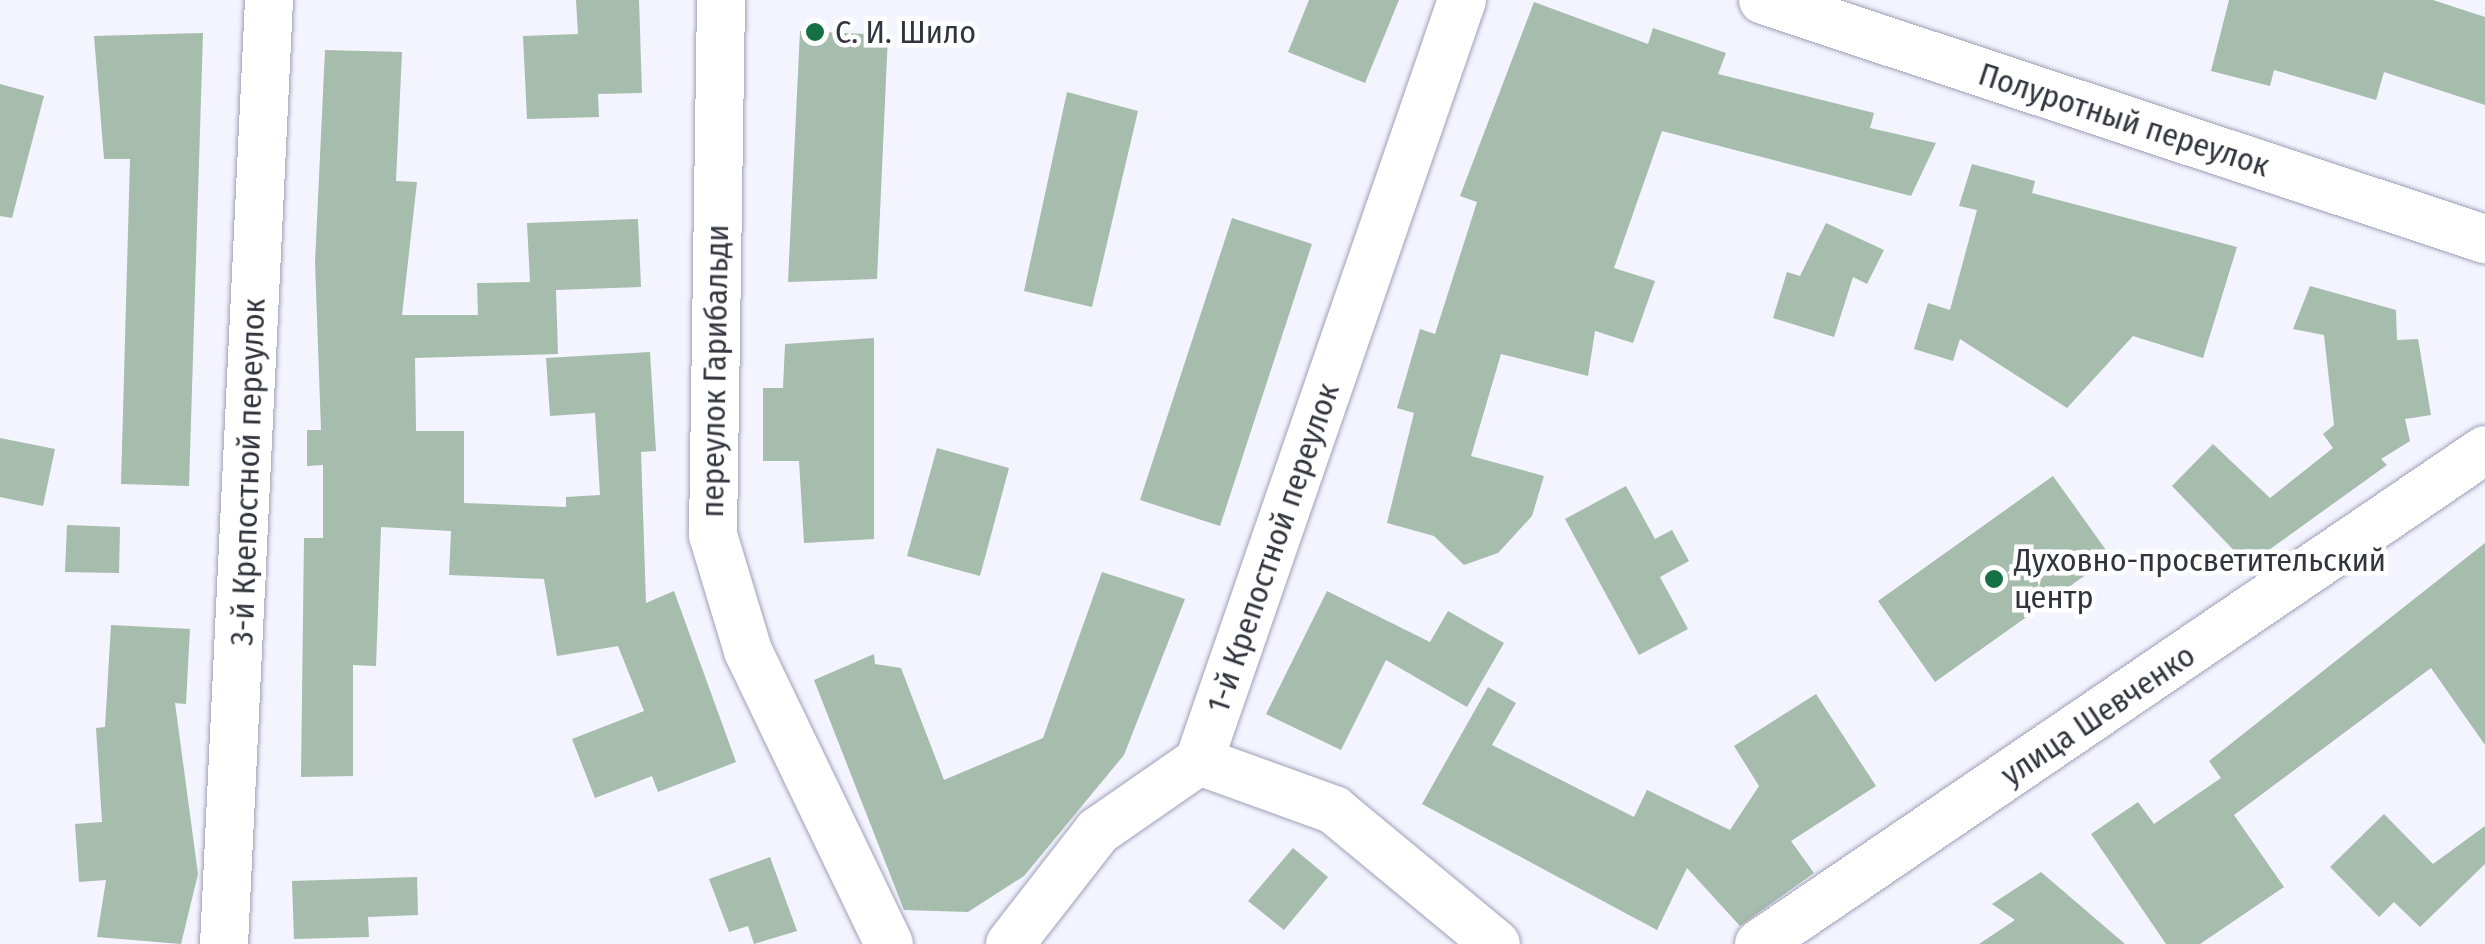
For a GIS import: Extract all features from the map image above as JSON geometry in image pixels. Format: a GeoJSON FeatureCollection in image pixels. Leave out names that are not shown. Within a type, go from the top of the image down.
{"type":"FeatureCollection","features":[{"type":"Feature","properties":{"kind":"street","name":"3-й Крепостной переулок"},"geometry":{"type":"LineString","coordinates":[[224,944],[268,0]]}},
{"type":"Feature","properties":{"kind":"street","name":"переулок Гарибальди"},"geometry":{"type":"LineString","coordinates":[[721,0],[713,536],[748,650],[890,944]]}},
{"type":"Feature","properties":{"kind":"street","name":"1-й Крепостной переулок"},"geometry":{"type":"LineString","coordinates":[[1199,761],[1462,0]]}},
{"type":"Feature","properties":{"kind":"street","name":"Полуротный переулок"},"geometry":{"type":"LineString","coordinates":[[1763,0],[2485,239]]}},
{"type":"Feature","properties":{"kind":"street","name":"улица Шевченко"},"geometry":{"type":"LineString","coordinates":[[1759,944],[2485,450]]}},
{"type":"Feature","properties":{"kind":"street"},"geometry":{"type":"LineString","coordinates":[[1010,944],[1098,831],[1199,761],[1334,810],[1496,944]]}},
{"type":"Feature","properties":{"kind":"building"},"geometry":{"type":"Polygon","coordinates":[[[576,0],[639,0],[642,93],[598,94],[599,117],[527,119],[523,36],[578,34],[576,0]]]}},
{"type":"Feature","properties":{"kind":"building"},"geometry":{"type":"Polygon","coordinates":[[[1309,0],[1399,0],[1365,83],[1288,52],[1309,0]]]}},
{"type":"Feature","properties":{"kind":"building"},"geometry":{"type":"Polygon","coordinates":[[[2229,0],[2433,0],[2485,17],[2485,105],[2384,72],[2376,100],[2274,70],[2270,86],[2211,71],[2229,0]]]}},
{"type":"Feature","properties":{"kind":"building"},"geometry":{"type":"Polygon","coordinates":[[[1534,2],[1648,44],[1653,28],[1726,53],[1718,74],[1874,113],[1870,128],[1936,143],[1911,196],[1662,131],[1614,268],[1655,281],[1633,343],[1595,331],[1588,376],[1501,354],[1471,456],[1544,476],[1532,516],[1498,553],[1464,565],[1434,536],[1387,523],[1414,413],[1397,408],[1420,329],[1435,334],[1477,202],[1460,196],[1534,2]]]}},
{"type":"Feature","properties":{"kind":"building"},"geometry":{"type":"Polygon","coordinates":[[[800,31],[888,35],[877,279],[788,282],[800,31]]]}},
{"type":"Feature","properties":{"kind":"building"},"geometry":{"type":"Polygon","coordinates":[[[203,33],[189,486],[121,484],[130,159],[104,159],[94,36],[203,33]]]}},
{"type":"Feature","properties":{"kind":"building"},"geometry":{"type":"Polygon","coordinates":[[[325,50],[402,52],[396,181],[417,182],[402,315],[478,315],[477,283],[530,282],[527,223],[638,219],[641,287],[556,290],[558,354],[415,358],[416,431],[464,431],[464,503],[566,507],[566,497],[600,495],[595,413],[550,416],[546,358],[650,352],[656,451],[641,452],[646,603],[674,591],[736,762],[658,792],[652,776],[595,798],[572,739],[644,711],[618,646],[557,656],[544,579],[449,575],[451,531],[381,527],[376,666],[353,665],[353,776],[301,777],[304,538],[323,538],[323,465],[307,466],[307,430],[321,430],[315,262],[325,50]]]}},
{"type":"Feature","properties":{"kind":"building"},"geometry":{"type":"Polygon","coordinates":[[[0,84],[44,96],[12,218],[0,216],[0,84]]]}},
{"type":"Feature","properties":{"kind":"building"},"geometry":{"type":"Polygon","coordinates":[[[1067,92],[1138,111],[1092,307],[1024,291],[1067,92]]]}},
{"type":"Feature","properties":{"kind":"building"},"geometry":{"type":"Polygon","coordinates":[[[1972,164],[2035,181],[2032,193],[2237,247],[2203,358],[2133,336],[2067,408],[1960,339],[1953,361],[1914,349],[1928,303],[1950,310],[1977,210],[1959,206],[1972,164]]]}},
{"type":"Feature","properties":{"kind":"building"},"geometry":{"type":"Polygon","coordinates":[[[1232,218],[1312,244],[1220,526],[1140,500],[1232,218]]]}},
{"type":"Feature","properties":{"kind":"building"},"geometry":{"type":"Polygon","coordinates":[[[1826,223],[1884,250],[1867,284],[1853,277],[1834,337],[1773,318],[1787,272],[1800,276],[1826,223]]]}},
{"type":"Feature","properties":{"kind":"building"},"geometry":{"type":"Polygon","coordinates":[[[2310,286],[2396,310],[2397,340],[2418,339],[2431,415],[2405,419],[2410,441],[2381,459],[2387,465],[2248,565],[2172,486],[2213,444],[2270,498],[2333,448],[2323,434],[2334,425],[2324,335],[2293,329],[2310,286]]]}},
{"type":"Feature","properties":{"kind":"building"},"geometry":{"type":"Polygon","coordinates":[[[874,338],[874,539],[804,543],[799,461],[763,461],[763,388],[783,388],[785,344],[874,338]]]}},
{"type":"Feature","properties":{"kind":"building"},"geometry":{"type":"Polygon","coordinates":[[[0,438],[55,449],[43,506],[0,497],[0,438]]]}},
{"type":"Feature","properties":{"kind":"building"},"geometry":{"type":"Polygon","coordinates":[[[937,448],[1009,468],[980,576],[907,556],[937,448]]]}},
{"type":"Feature","properties":{"kind":"building","name":"Духовно-просветительский центр"},"geometry":{"type":"Polygon","coordinates":[[[2053,476],[2111,557],[1935,682],[1878,601],[2053,476]]]}},
{"type":"Feature","properties":{"kind":"building"},"geometry":{"type":"Polygon","coordinates":[[[1626,486],[1655,539],[1672,530],[1689,561],[1660,577],[1688,629],[1639,655],[1565,519],[1626,486]]]}},
{"type":"Feature","properties":{"kind":"building"},"geometry":{"type":"Polygon","coordinates":[[[67,525],[120,527],[119,573],[65,572],[67,525]]]}},
{"type":"Feature","properties":{"kind":"building"},"geometry":{"type":"Polygon","coordinates":[[[2485,543],[2485,745],[2431,668],[2234,815],[2284,887],[2200,944],[2166,944],[2091,834],[2138,802],[2154,824],[2221,778],[2209,761],[2485,543]]]}},
{"type":"Feature","properties":{"kind":"building"},"geometry":{"type":"Polygon","coordinates":[[[1102,572],[1185,599],[1124,755],[1024,876],[968,912],[904,910],[814,680],[874,654],[875,664],[901,668],[944,780],[1043,738],[1102,572]]]}},
{"type":"Feature","properties":{"kind":"building"},"geometry":{"type":"Polygon","coordinates":[[[1327,591],[1430,642],[1448,611],[1504,643],[1467,707],[1386,660],[1341,750],[1266,714],[1327,591]]]}},
{"type":"Feature","properties":{"kind":"building"},"geometry":{"type":"Polygon","coordinates":[[[111,625],[190,629],[186,704],[175,703],[198,874],[181,944],[97,937],[106,880],[79,882],[75,824],[102,822],[96,728],[105,727],[111,625]]]}},
{"type":"Feature","properties":{"kind":"building"},"geometry":{"type":"Polygon","coordinates":[[[1488,687],[1516,703],[1492,745],[1634,817],[1647,790],[1730,830],[1759,786],[1734,746],[1816,694],[1876,786],[1791,841],[1814,873],[1740,926],[1687,868],[1657,930],[1422,804],[1488,687]]]}},
{"type":"Feature","properties":{"kind":"building"},"geometry":{"type":"Polygon","coordinates":[[[2384,814],[2433,864],[2485,826],[2485,864],[2420,927],[2394,902],[2379,917],[2330,867],[2384,814]]]}},
{"type":"Feature","properties":{"kind":"building"},"geometry":{"type":"Polygon","coordinates":[[[1293,848],[1328,877],[1284,930],[1248,901],[1293,848]]]}},
{"type":"Feature","properties":{"kind":"building"},"geometry":{"type":"Polygon","coordinates":[[[770,857],[797,931],[754,944],[748,926],[729,932],[709,879],[770,857]]]}},
{"type":"Feature","properties":{"kind":"building"},"geometry":{"type":"Polygon","coordinates":[[[2041,872],[2125,944],[1979,944],[2015,920],[1992,904],[2041,872]]]}},
{"type":"Feature","properties":{"kind":"building"},"geometry":{"type":"Polygon","coordinates":[[[417,877],[418,915],[368,917],[369,937],[294,939],[292,881],[417,877]]]}},
{"type":"Feature","properties":{"kind":"place","name":"С. И. Шило"},"geometry":{"type":"Point","coordinates":[815,32]}},
{"type":"Feature","properties":{"kind":"place","name":"Духовно-просветительский центр"},"geometry":{"type":"Point","coordinates":[1994,579]}}]}
